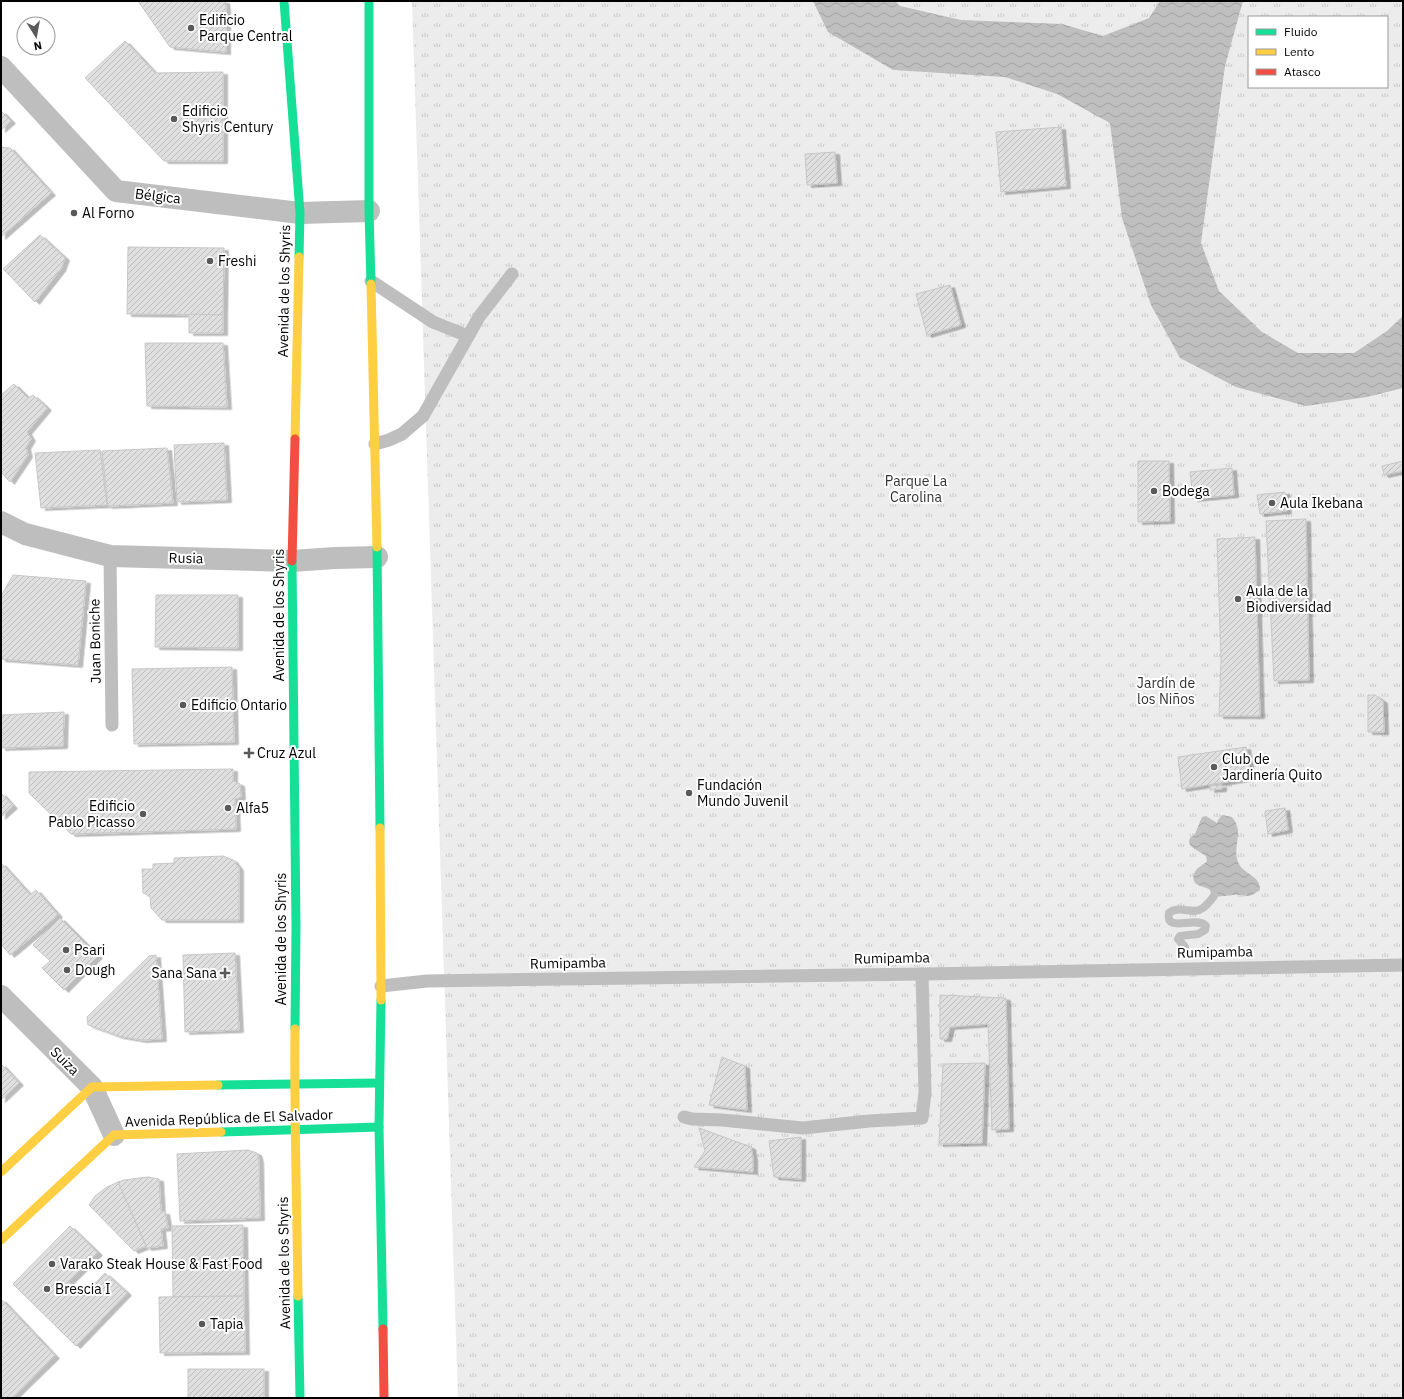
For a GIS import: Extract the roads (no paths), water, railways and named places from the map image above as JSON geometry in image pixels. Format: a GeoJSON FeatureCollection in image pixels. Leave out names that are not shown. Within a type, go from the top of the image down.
{"type":"FeatureCollection","features":[{"type":"Feature","properties":{"kind":"main road","name":"Avenida de los Shyris"},"geometry":{"type":"LineString","coordinates":[[284,1],[300,212],[292,562],[296,919],[294,1084],[300,1398]]}},
{"type":"Feature","properties":{"kind":"main road"},"geometry":{"type":"LineString","coordinates":[[370,1],[369,211],[377,557],[381,986],[379,1083],[384,1398]]}},
{"type":"Feature","properties":{"kind":"main road"},"geometry":{"type":"LineString","coordinates":[[1,1172],[92,1087],[379,1083]]}},
{"type":"Feature","properties":{"kind":"main road","name":"Avenida República de El Salvador"},"geometry":{"type":"LineString","coordinates":[[1,1240],[114,1135],[380,1127]]}},
{"type":"Feature","properties":{"kind":"street","name":"Bélgica"},"geometry":{"type":"LineString","coordinates":[[1,67],[116,191],[300,212],[369,211]]}},
{"type":"Feature","properties":{"kind":"street","name":"Rusia"},"geometry":{"type":"LineString","coordinates":[[1,522],[25,534],[110,556],[292,562],[335,558],[377,557]]}},
{"type":"Feature","properties":{"kind":"street","name":"Suiza"},"geometry":{"type":"LineString","coordinates":[[1,996],[92,1087],[114,1135]]}},
{"type":"Feature","properties":{"kind":"lane"},"geometry":{"type":"LineString","coordinates":[[375,444],[402,434],[423,416],[479,317],[512,274]]}},
{"type":"Feature","properties":{"kind":"lane"},"geometry":{"type":"LineString","coordinates":[[371,281],[433,322],[468,336]]}},
{"type":"Feature","properties":{"kind":"lane","name":"Juan Boniche"},"geometry":{"type":"LineString","coordinates":[[110,556],[112,725]]}},
{"type":"Feature","properties":{"kind":"lane","name":"Rumipamba"},"geometry":{"type":"LineString","coordinates":[[381,986],[427,981],[1403,965]]}},
{"type":"Feature","properties":{"kind":"lane"},"geometry":{"type":"LineString","coordinates":[[684,1116],[692,1119],[722,1120],[803,1128],[869,1121],[922,1118],[925,1092],[922,974]]}},
{"type":"Feature","properties":{"kind":"water"},"geometry":{"type":"Polygon","coordinates":[[[813,1],[895,1],[900,6],[961,20],[1062,24],[1103,36],[1149,18],[1160,1],[1243,1],[1225,66],[1201,243],[1219,291],[1262,332],[1298,353],[1354,353],[1387,331],[1403,316],[1403,388],[1367,397],[1306,406],[1236,387],[1180,358],[1151,305],[1122,218],[1110,123],[1057,94],[1005,77],[893,70],[828,32],[813,1]]]}},
{"type":"Feature","properties":{"kind":"water"},"geometry":{"type":"Polygon","coordinates":[[[1222,815],[1232,817],[1238,828],[1236,850],[1240,866],[1255,878],[1260,885],[1260,890],[1250,896],[1214,895],[1211,894],[1210,890],[1196,884],[1194,880],[1195,871],[1207,861],[1206,856],[1190,845],[1190,838],[1195,834],[1202,817],[1206,816],[1217,823],[1222,815]]]}},
{"type":"Feature","properties":{"kind":"waterway"},"geometry":{"type":"LineString","coordinates":[[1185,947],[1178,939],[1180,936],[1198,934],[1205,930],[1206,926],[1195,922],[1172,922],[1169,919],[1169,913],[1178,910],[1199,910],[1203,908],[1214,896]]}},
{"type":"Feature","properties":{"kind":"place","name":"Edificio Parque Central"},"geometry":{"type":"Point","coordinates":[191,28]}},
{"type":"Feature","properties":{"kind":"place","name":"Edificio Shyris Century"},"geometry":{"type":"Point","coordinates":[174,119]}},
{"type":"Feature","properties":{"kind":"place","name":"Al Forno"},"geometry":{"type":"Point","coordinates":[74,213]}},
{"type":"Feature","properties":{"kind":"place","name":"Freshi"},"geometry":{"type":"Point","coordinates":[210,261]}},
{"type":"Feature","properties":{"kind":"place","name":"Bodega"},"geometry":{"type":"Point","coordinates":[1154,491]}},
{"type":"Feature","properties":{"kind":"place","name":"Aula Ikebana"},"geometry":{"type":"Point","coordinates":[1272,503]}},
{"type":"Feature","properties":{"kind":"place","name":"Aula de la Biodiversidad"},"geometry":{"type":"Point","coordinates":[1238,599]}},
{"type":"Feature","properties":{"kind":"place","name":"Edificio Ontario"},"geometry":{"type":"Point","coordinates":[183,705]}},
{"type":"Feature","properties":{"kind":"place","name":"Cruz Azul"},"geometry":{"type":"Point","coordinates":[249,753]}},
{"type":"Feature","properties":{"kind":"place","name":"Club de Jardinería Quito"},"geometry":{"type":"Point","coordinates":[1214,767]}},
{"type":"Feature","properties":{"kind":"place","name":"Fundación Mundo Juvenil"},"geometry":{"type":"Point","coordinates":[689,793]}},
{"type":"Feature","properties":{"kind":"place","name":"Alfa5"},"geometry":{"type":"Point","coordinates":[228,808]}},
{"type":"Feature","properties":{"kind":"place","name":"Edificio Pablo Picasso"},"geometry":{"type":"Point","coordinates":[143,814]}},
{"type":"Feature","properties":{"kind":"place","name":"Psari"},"geometry":{"type":"Point","coordinates":[66,950]}},
{"type":"Feature","properties":{"kind":"place","name":"Dough"},"geometry":{"type":"Point","coordinates":[67,970]}},
{"type":"Feature","properties":{"kind":"place","name":"Sana Sana"},"geometry":{"type":"Point","coordinates":[225,973]}},
{"type":"Feature","properties":{"kind":"place","name":"Varako Steak House & Fast Food"},"geometry":{"type":"Point","coordinates":[52,1264]}},
{"type":"Feature","properties":{"kind":"place","name":"Brescia I"},"geometry":{"type":"Point","coordinates":[47,1289]}},
{"type":"Feature","properties":{"kind":"place","name":"Tapia"},"geometry":{"type":"Point","coordinates":[202,1324]}},
{"type":"Feature","properties":{"kind":"park label","name":"Parque La Carolina"},"geometry":{"type":"Point","coordinates":[916,490]}},
{"type":"Feature","properties":{"kind":"park label","name":"Jardín de los Niños"},"geometry":{"type":"Point","coordinates":[1166,692]}}]}
